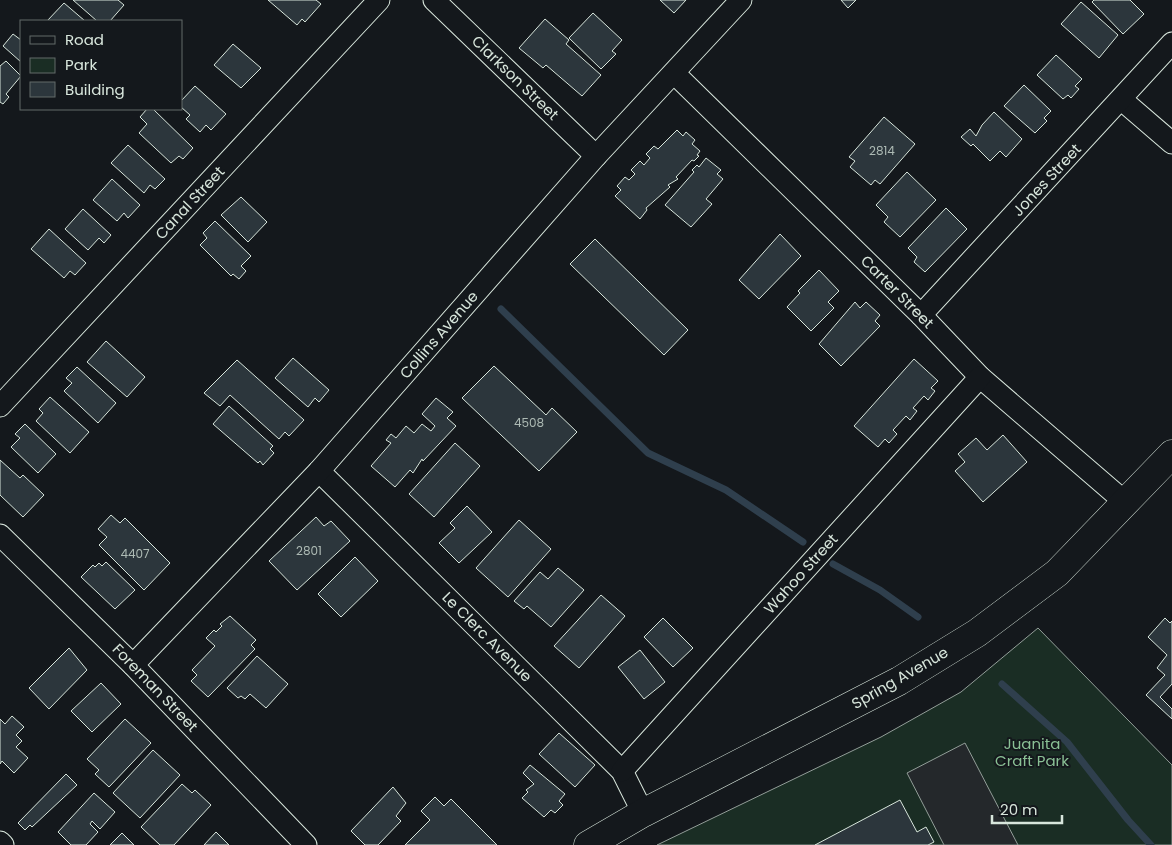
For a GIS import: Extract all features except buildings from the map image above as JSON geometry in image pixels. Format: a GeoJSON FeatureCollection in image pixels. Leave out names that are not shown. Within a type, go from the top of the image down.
{"type":"FeatureCollection","features":[{"type":"Feature","properties":{"kind":"street","name":"Canal Street"},"geometry":{"type":"LineString","coordinates":[[0,406],[379,0]]}},
{"type":"Feature","properties":{"kind":"street","name":"Clarkson Street"},"geometry":{"type":"LineString","coordinates":[[434,0],[596,156]]}},
{"type":"Feature","properties":{"kind":"street","name":"Collins Avenue"},"geometry":{"type":"LineString","coordinates":[[133,665],[318,471],[596,156],[741,0]]}},
{"type":"Feature","properties":{"kind":"street","name":"Jones Street"},"geometry":{"type":"LineString","coordinates":[[921,315],[1172,44]]}},
{"type":"Feature","properties":{"kind":"street","name":"Carter Street"},"geometry":{"type":"LineString","coordinates":[[674,74],[921,315],[980,377],[1126,503]]}},
{"type":"Feature","properties":{"kind":"street"},"geometry":{"type":"LineString","coordinates":[[1122,100],[1172,143]]}},
{"type":"Feature","properties":{"kind":"street","name":"Wahoo Street"},"geometry":{"type":"LineString","coordinates":[[622,771],[980,377]]}},
{"type":"Feature","properties":{"kind":"street","name":"Spring Avenue"},"geometry":{"type":"LineString","coordinates":[[588,845],[643,813],[899,681],[977,634],[1057,573],[1172,454]]}},
{"type":"Feature","properties":{"kind":"street","name":"Le Clerc Avenue"},"geometry":{"type":"LineString","coordinates":[[318,471],[622,771],[643,813]]}},
{"type":"Feature","properties":{"kind":"street","name":"Foreman Street"},"geometry":{"type":"LineString","coordinates":[[0,535],[133,665],[306,845]]}},
{"type":"Feature","properties":{"kind":"street"},"geometry":{"type":"LineString","coordinates":[[0,842],[3,845]]}},
{"type":"Feature","properties":{"kind":"green space","name":"Juanita Craft Park"},"geometry":{"type":"Polygon","coordinates":[[[1038,628],[1172,765],[1172,845],[657,845],[881,737],[961,692],[1038,628]]]}},
{"type":"Feature","properties":{"kind":"shaded area"},"geometry":{"type":"Polygon","coordinates":[[[965,743],[1018,845],[944,845],[907,773],[965,743]]]}},
{"type":"Feature","properties":{"kind":"waterway"},"geometry":{"type":"LineString","coordinates":[[501,309],[648,453],[726,490],[803,542]]}},
{"type":"Feature","properties":{"kind":"waterway"},"geometry":{"type":"LineString","coordinates":[[833,564],[880,590],[918,617]]}},
{"type":"Feature","properties":{"kind":"waterway"},"geometry":{"type":"LineString","coordinates":[[1002,684],[1067,742],[1128,820],[1151,845]]}}]}
